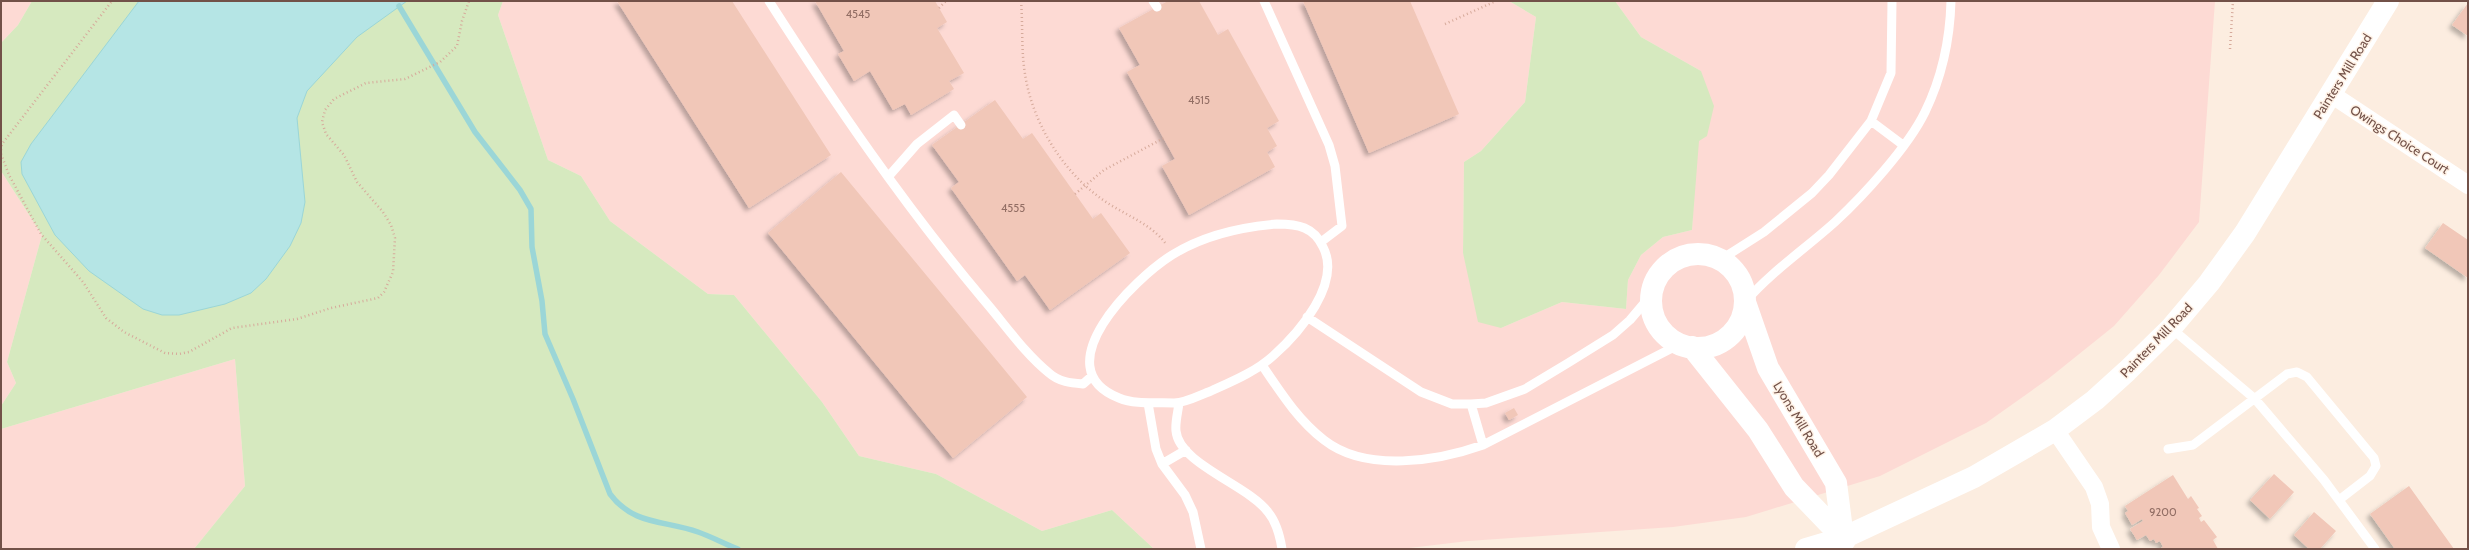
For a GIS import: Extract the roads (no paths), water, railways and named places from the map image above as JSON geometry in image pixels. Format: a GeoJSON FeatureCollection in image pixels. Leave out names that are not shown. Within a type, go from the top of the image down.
{"type":"FeatureCollection","features":[{"type":"Feature","properties":{"kind":"main road","name":"Painters Mill Road"},"geometry":{"type":"LineString","coordinates":[[1806,549],[1847,543],[1974,477],[2055,430],[2095,400],[2171,328],[2208,283],[2245,233],[2388,1]]}},
{"type":"Feature","properties":{"kind":"main road","name":"Lyons Mill Road"},"geometry":{"type":"LineString","coordinates":[[1698,254],[1720,260],[1728,265],[1739,278],[1745,302],[1768,368],[1836,483],[1847,543],[1794,487],[1758,430],[1686,346],[1664,333],[1658,325],[1652,310],[1652,294],[1658,276],[1677,259],[1698,254]]}},
{"type":"Feature","properties":{"kind":"main road"},"geometry":{"type":"LineString","coordinates":[[1686,346],[1713,346],[1731,334],[1742,316],[1745,302]]}},
{"type":"Feature","properties":{"kind":"street","name":"Owings Choice Court"},"geometry":{"type":"LineString","coordinates":[[2331,94],[2468,185]]}},
{"type":"Feature","properties":{"kind":"street"},"geometry":{"type":"LineString","coordinates":[[2055,430],[2094,487],[2100,504],[2101,527],[2111,549]]}},
{"type":"Feature","properties":{"kind":"lane"},"geometry":{"type":"LineString","coordinates":[[770,1],[848,122],[964,277],[1050,374],[1062,381],[1083,384],[1091,377]]}},
{"type":"Feature","properties":{"kind":"lane"},"geometry":{"type":"LineString","coordinates":[[1264,1],[1329,145],[1335,166],[1342,226],[1321,242]]}},
{"type":"Feature","properties":{"kind":"lane"},"geometry":{"type":"LineString","coordinates":[[1720,260],[1764,232],[1812,193],[1829,175],[1871,121],[1891,73],[1892,1]]}},
{"type":"Feature","properties":{"kind":"lane"},"geometry":{"type":"LineString","coordinates":[[1745,302],[1760,284],[1840,217],[1865,192],[1903,145],[1925,113],[1940,75],[1951,31],[1951,1]]}},
{"type":"Feature","properties":{"kind":"lane"},"geometry":{"type":"LineString","coordinates":[[888,177],[917,144],[954,115],[961,125]]}},
{"type":"Feature","properties":{"kind":"lane"},"geometry":{"type":"LineString","coordinates":[[1871,121],[1903,145]]}},
{"type":"Feature","properties":{"kind":"lane"},"geometry":{"type":"LineString","coordinates":[[1271,224],[1298,224],[1313,232],[1321,242],[1326,251],[1328,270],[1326,282],[1318,300],[1288,341],[1262,365],[1225,384],[1179,403],[1148,404],[1120,399],[1105,392],[1091,377],[1088,359],[1095,339],[1105,322],[1119,302],[1139,281],[1172,255],[1230,231],[1271,224]]}},
{"type":"Feature","properties":{"kind":"lane"},"geometry":{"type":"LineString","coordinates":[[1307,317],[1421,392],[1452,404],[1471,404],[1496,400],[1525,389],[1568,363],[1613,335],[1630,320],[1652,294]]}},
{"type":"Feature","properties":{"kind":"lane"},"geometry":{"type":"LineString","coordinates":[[2171,328],[2255,400],[2339,500],[2374,549]]}},
{"type":"Feature","properties":{"kind":"lane"},"geometry":{"type":"LineString","coordinates":[[1262,365],[1293,410],[1307,426],[1326,442],[1349,452],[1375,459],[1427,460],[1453,456],[1483,445],[1686,346]]}},
{"type":"Feature","properties":{"kind":"lane"},"geometry":{"type":"LineString","coordinates":[[2168,449],[2193,445],[2255,400],[2287,374],[2297,372],[2307,377],[2374,458],[2376,466],[2370,476],[2339,500]]}},
{"type":"Feature","properties":{"kind":"lane"},"geometry":{"type":"LineString","coordinates":[[1179,403],[1176,432],[1186,450],[1198,461],[1257,500],[1269,513],[1279,532],[1282,549]]}},
{"type":"Feature","properties":{"kind":"lane"},"geometry":{"type":"LineString","coordinates":[[1148,404],[1152,432],[1162,464],[1185,495],[1193,512],[1201,549]]}},
{"type":"Feature","properties":{"kind":"lane"},"geometry":{"type":"LineString","coordinates":[[1471,404],[1483,445]]}},
{"type":"Feature","properties":{"kind":"lane"},"geometry":{"type":"LineString","coordinates":[[1162,464],[1186,450]]}},
{"type":"Feature","properties":{"kind":"water"},"geometry":{"type":"Polygon","coordinates":[[[139,1],[407,1],[357,37],[307,91],[297,118],[305,202],[301,223],[290,246],[266,279],[251,293],[225,304],[179,315],[162,315],[143,309],[89,271],[55,235],[22,174],[21,162],[31,144],[139,1]]]}},
{"type":"Feature","properties":{"kind":"waterway"},"geometry":{"type":"LineString","coordinates":[[399,6],[475,132],[520,190],[531,209],[532,247],[542,301],[545,334],[573,399],[610,494],[629,512],[640,517],[686,528],[738,549]]}}]}
